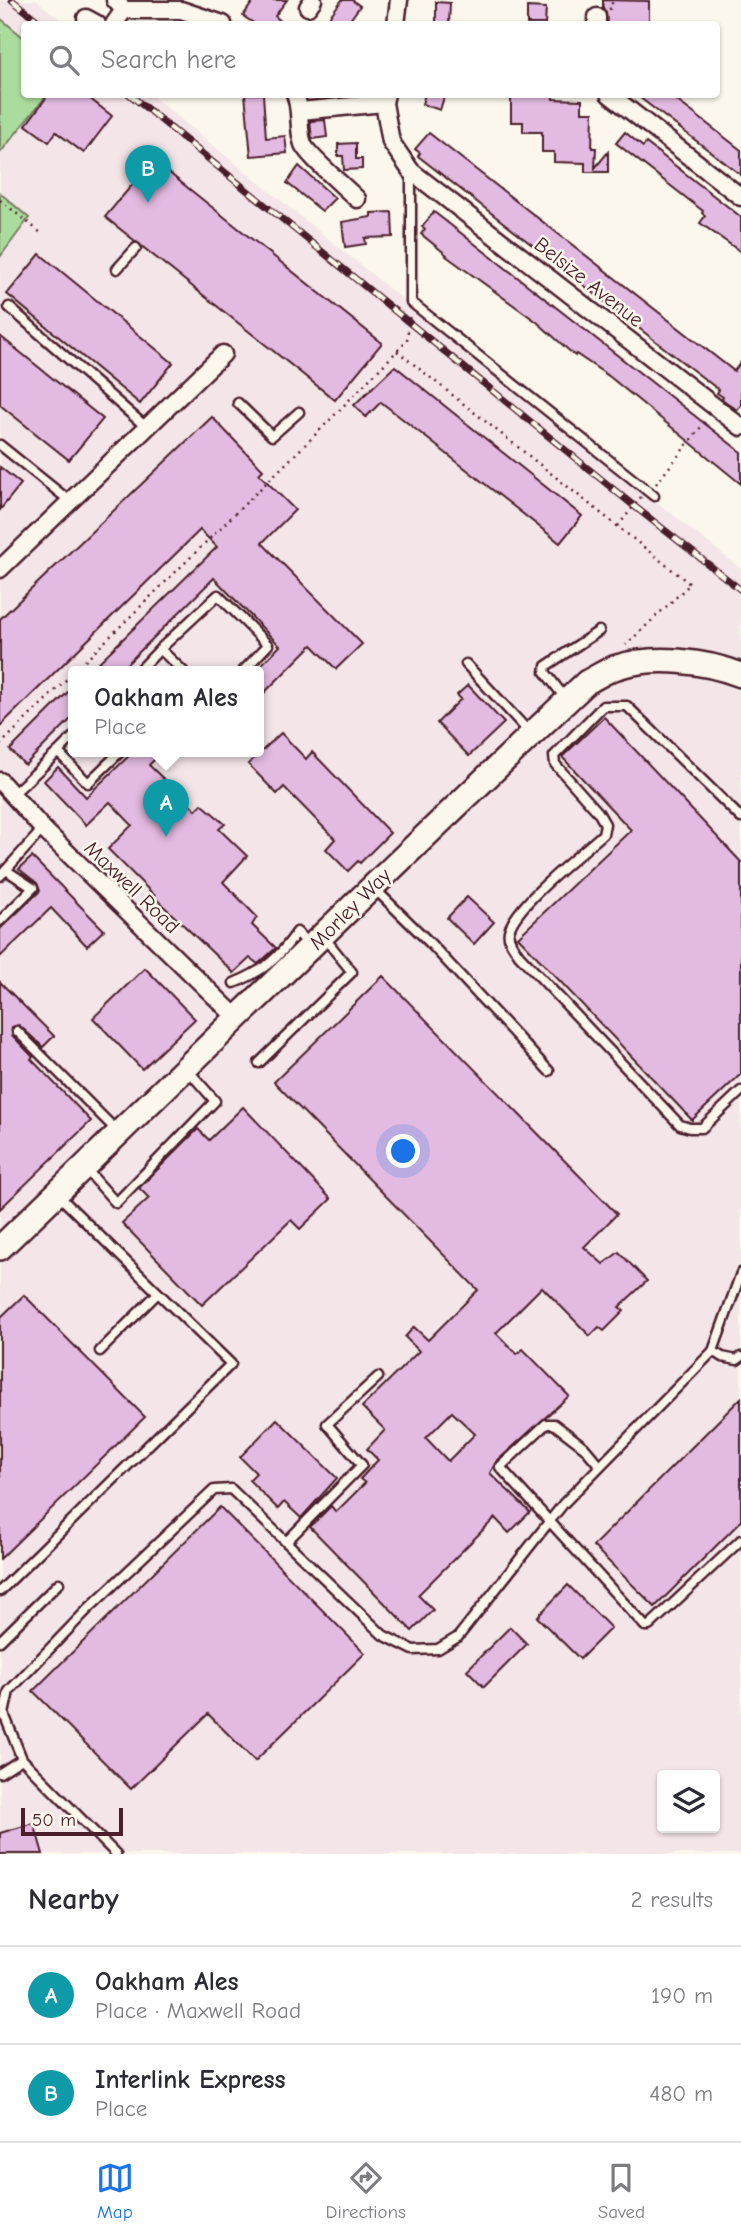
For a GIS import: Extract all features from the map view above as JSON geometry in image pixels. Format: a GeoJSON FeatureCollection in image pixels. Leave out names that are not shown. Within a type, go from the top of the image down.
{"type":"FeatureCollection","features":[{"type":"Feature","properties":{"kind":"street"},"geometry":{"type":"LineString","coordinates":[[396,21],[400,0]]}},
{"type":"Feature","properties":{"kind":"street"},"geometry":{"type":"LineString","coordinates":[[120,5],[183,5],[217,21]]}},
{"type":"Feature","properties":{"kind":"street"},"geometry":{"type":"LineString","coordinates":[[296,98],[303,146],[357,199]]}},
{"type":"Feature","properties":{"kind":"street"},"geometry":{"type":"LineString","coordinates":[[614,98],[741,197]]}},
{"type":"Feature","properties":{"kind":"street"},"geometry":{"type":"LineString","coordinates":[[300,111],[385,99]]}},
{"type":"Feature","properties":{"kind":"street","name":"Belsize Avenue"},"geometry":{"type":"LineString","coordinates":[[385,99],[391,142],[411,171],[741,427]]}},
{"type":"Feature","properties":{"kind":"street"},"geometry":{"type":"LineString","coordinates":[[0,569],[223,354]]}},
{"type":"Feature","properties":{"kind":"street","name":"Morley Way"},"geometry":{"type":"LineString","coordinates":[[0,1248],[187,1069],[419,840],[587,682],[615,667],[638,663],[692,663],[718,667],[741,675]]}},
{"type":"Feature","properties":{"kind":"street","name":"Maxwell Road"},"geometry":{"type":"LineString","coordinates":[[0,781],[43,829],[238,1019]]}},
{"type":"Feature","properties":{"kind":"lane"},"geometry":{"type":"LineString","coordinates":[[411,171],[411,302],[652,494]]}},
{"type":"Feature","properties":{"kind":"lane"},"geometry":{"type":"LineString","coordinates":[[117,269],[136,248]]}},
{"type":"Feature","properties":{"kind":"lane"},"geometry":{"type":"LineString","coordinates":[[9,307],[146,427]]}},
{"type":"Feature","properties":{"kind":"lane"},"geometry":{"type":"LineString","coordinates":[[237,403],[272,436],[299,412]]}},
{"type":"Feature","properties":{"kind":"lane"},"geometry":{"type":"LineString","coordinates":[[0,445],[71,502]]}},
{"type":"Feature","properties":{"kind":"lane"},"geometry":{"type":"LineString","coordinates":[[144,666],[218,595],[268,645],[248,666]]}},
{"type":"Feature","properties":{"kind":"lane"},"geometry":{"type":"LineString","coordinates":[[567,701],[545,672],[546,666],[599,631]]}},
{"type":"Feature","properties":{"kind":"lane"},"geometry":{"type":"LineString","coordinates":[[160,649],[178,666]]}},
{"type":"Feature","properties":{"kind":"lane"},"geometry":{"type":"LineString","coordinates":[[466,664],[531,734]]}},
{"type":"Feature","properties":{"kind":"lane"},"geometry":{"type":"LineString","coordinates":[[741,818],[627,706],[603,706],[554,756],[555,764],[598,812],[605,824],[603,834],[522,908],[509,930],[509,941],[519,955],[680,1125],[702,1128],[741,1091]]}},
{"type":"Feature","properties":{"kind":"lane"},"geometry":{"type":"LineString","coordinates":[[13,794],[68,742]]}},
{"type":"Feature","properties":{"kind":"lane"},"geometry":{"type":"LineString","coordinates":[[58,752],[88,783],[115,757]]}},
{"type":"Feature","properties":{"kind":"lane"},"geometry":{"type":"LineString","coordinates":[[0,921],[33,888],[3,873],[43,829]]}},
{"type":"Feature","properties":{"kind":"lane"},"geometry":{"type":"LineString","coordinates":[[373,887],[429,942],[549,1071]]}},
{"type":"Feature","properties":{"kind":"lane"},"geometry":{"type":"LineString","coordinates":[[234,983],[257,974],[282,953],[297,932],[317,942],[352,972],[259,1063]]}},
{"type":"Feature","properties":{"kind":"lane"},"geometry":{"type":"LineString","coordinates":[[17,1031],[119,1133]]}},
{"type":"Feature","properties":{"kind":"lane"},"geometry":{"type":"LineString","coordinates":[[84,1167],[116,1203],[215,1101],[187,1069]]}},
{"type":"Feature","properties":{"kind":"lane"},"geometry":{"type":"LineString","coordinates":[[0,1591],[231,1364],[57,1194]]}},
{"type":"Feature","properties":{"kind":"lane"},"geometry":{"type":"LineString","coordinates":[[116,1854],[22,1759],[4,1714],[9,1691],[97,1600],[214,1490],[231,1489],[383,1635],[413,1650],[438,1649],[458,1637],[564,1503],[713,1351],[741,1273]]}},
{"type":"Feature","properties":{"kind":"lane"},"geometry":{"type":"LineString","coordinates":[[100,1351],[158,1293]]}},
{"type":"Feature","properties":{"kind":"lane"},"geometry":{"type":"LineString","coordinates":[[713,1351],[722,1357],[740,1360]]}},
{"type":"Feature","properties":{"kind":"lane"},"geometry":{"type":"LineString","coordinates":[[286,1542],[362,1465],[327,1424],[378,1377]]}},
{"type":"Feature","properties":{"kind":"lane"},"geometry":{"type":"LineString","coordinates":[[600,1466],[583,1447],[554,1424],[546,1424],[500,1467],[645,1626],[649,1626],[741,1540]]}},
{"type":"Feature","properties":{"kind":"lane"},"geometry":{"type":"LineString","coordinates":[[0,1641],[59,1583]]}},
{"type":"Feature","properties":{"kind":"lane"},"geometry":{"type":"LineString","coordinates":[[0,1773],[22,1759]]}},
{"type":"Feature","properties":{"kind":"path"},"geometry":{"type":"LineString","coordinates":[[0,200],[41,233]]}},
{"type":"Feature","properties":{"kind":"path"},"geometry":{"type":"LineString","coordinates":[[80,666],[321,429],[407,340],[411,302]]}},
{"type":"Feature","properties":{"kind":"path"},"geometry":{"type":"LineString","coordinates":[[397,351],[690,584],[625,646]]}},
{"type":"Feature","properties":{"kind":"path"},"geometry":{"type":"LineString","coordinates":[[618,526],[644,493],[652,494],[717,407]]}},
{"type":"Feature","properties":{"kind":"path"},"geometry":{"type":"LineString","coordinates":[[0,745],[68,678]]}},
{"type":"Feature","properties":{"kind":"shaded area"},"geometry":{"type":"Polygon","coordinates":[[[0,0],[36,0],[62,21],[21,21],[21,36],[0,18],[0,0]]]}},
{"type":"Feature","properties":{"kind":"shaded area"},"geometry":{"type":"Polygon","coordinates":[[[45,98],[155,98],[741,569],[741,1854],[0,1854],[0,257],[29,218],[0,193],[0,153],[45,98]]]}},
{"type":"Feature","properties":{"kind":"green space"},"geometry":{"type":"Polygon","coordinates":[[[0,18],[21,36],[21,98],[45,98],[0,153],[0,18]]]}},
{"type":"Feature","properties":{"kind":"green space"},"geometry":{"type":"Polygon","coordinates":[[[0,193],[29,218],[0,257],[0,193]]]}},
{"type":"Feature","properties":{"kind":"building"},"geometry":{"type":"Polygon","coordinates":[[[254,0],[287,0],[275,16],[281,21],[250,21],[243,16],[254,0]]]}},
{"type":"Feature","properties":{"kind":"building"},"geometry":{"type":"Polygon","coordinates":[[[342,0],[352,0],[360,6],[349,21],[326,21],[342,0]]]}},
{"type":"Feature","properties":{"kind":"building"},"geometry":{"type":"Polygon","coordinates":[[[603,0],[649,1],[649,21],[607,21],[603,0]]]}},
{"type":"Feature","properties":{"kind":"building"},"geometry":{"type":"Polygon","coordinates":[[[436,2],[450,3],[449,21],[436,21],[436,2]]]}},
{"type":"Feature","properties":{"kind":"building"},"geometry":{"type":"Polygon","coordinates":[[[527,7],[546,8],[545,21],[527,21],[527,7]]]}},
{"type":"Feature","properties":{"kind":"building"},"geometry":{"type":"Polygon","coordinates":[[[46,98],[89,98],[112,116],[84,153],[56,132],[49,142],[26,125],[46,98]]]}},
{"type":"Feature","properties":{"kind":"building"},"geometry":{"type":"Polygon","coordinates":[[[245,98],[263,98],[266,138],[285,136],[287,153],[251,156],[245,98]]]}},
{"type":"Feature","properties":{"kind":"building"},"geometry":{"type":"Polygon","coordinates":[[[424,98],[444,98],[440,110],[422,104],[424,98]]]}},
{"type":"Feature","properties":{"kind":"building"},"geometry":{"type":"Polygon","coordinates":[[[511,98],[582,100],[582,112],[593,112],[592,148],[596,148],[595,168],[608,152],[608,172],[585,172],[585,163],[554,162],[554,152],[542,152],[542,132],[523,132],[523,122],[511,122],[511,98]]]}},
{"type":"Feature","properties":{"kind":"building"},"geometry":{"type":"Polygon","coordinates":[[[640,98],[673,98],[692,112],[741,150],[741,175],[640,98]]]}},
{"type":"Feature","properties":{"kind":"building"},"geometry":{"type":"Polygon","coordinates":[[[325,120],[327,137],[312,139],[310,121],[325,120]]]}},
{"type":"Feature","properties":{"kind":"building"},"geometry":{"type":"Polygon","coordinates":[[[625,132],[643,147],[646,143],[741,217],[741,252],[700,223],[705,216],[703,211],[616,143],[625,132]]]}},
{"type":"Feature","properties":{"kind":"building"},"geometry":{"type":"Polygon","coordinates":[[[429,133],[734,371],[741,362],[741,405],[737,410],[722,399],[717,393],[719,390],[418,156],[420,153],[415,149],[429,133]]]}},
{"type":"Feature","properties":{"kind":"building"},"geometry":{"type":"Polygon","coordinates":[[[356,143],[356,159],[362,159],[362,169],[344,170],[343,156],[338,156],[338,144],[356,143]]]}},
{"type":"Feature","properties":{"kind":"building"},"geometry":{"type":"Polygon","coordinates":[[[153,160],[382,343],[335,400],[105,217],[153,160]]]}},
{"type":"Feature","properties":{"kind":"building"},"geometry":{"type":"Polygon","coordinates":[[[299,166],[335,198],[322,211],[287,183],[299,166]]]}},
{"type":"Feature","properties":{"kind":"building"},"geometry":{"type":"Polygon","coordinates":[[[392,212],[393,237],[365,238],[366,244],[345,247],[342,222],[371,217],[371,213],[392,212]]]}},
{"type":"Feature","properties":{"kind":"building"},"geometry":{"type":"Polygon","coordinates":[[[434,212],[741,452],[741,484],[610,377],[576,354],[575,356],[537,322],[446,256],[421,234],[425,229],[422,227],[434,212]]]}},
{"type":"Feature","properties":{"kind":"building"},"geometry":{"type":"Polygon","coordinates":[[[40,254],[173,363],[140,404],[7,294],[40,254]]]}},
{"type":"Feature","properties":{"kind":"building"},"geometry":{"type":"Polygon","coordinates":[[[0,336],[103,419],[69,460],[0,405],[0,336]]]}},
{"type":"Feature","properties":{"kind":"building"},"geometry":{"type":"Polygon","coordinates":[[[395,366],[582,516],[560,543],[381,402],[366,417],[354,405],[395,366]]]}},
{"type":"Feature","properties":{"kind":"building"},"geometry":{"type":"Polygon","coordinates":[[[212,417],[263,470],[259,474],[295,510],[262,543],[362,644],[336,669],[312,645],[264,693],[264,666],[260,666],[280,646],[214,578],[125,666],[95,666],[217,547],[200,530],[0,726],[0,619],[212,417]]]}},
{"type":"Feature","properties":{"kind":"building"},"geometry":{"type":"Polygon","coordinates":[[[0,467],[21,484],[0,510],[0,467]]]}},
{"type":"Feature","properties":{"kind":"building"},"geometry":{"type":"Polygon","coordinates":[[[468,685],[504,723],[469,756],[437,723],[461,699],[457,695],[468,685]]]}},
{"type":"Feature","properties":{"kind":"building"},"geometry":{"type":"Polygon","coordinates":[[[68,692],[68,722],[25,765],[10,750],[68,692]]]}},
{"type":"Feature","properties":{"kind":"building"},"geometry":{"type":"Polygon","coordinates":[[[604,717],[741,862],[741,1074],[692,1120],[518,937],[631,830],[562,757],[604,717]]]}},
{"type":"Feature","properties":{"kind":"building"},"geometry":{"type":"Polygon","coordinates":[[[281,733],[306,759],[312,752],[390,833],[360,863],[358,861],[348,871],[326,849],[335,839],[284,787],[277,794],[248,764],[255,757],[264,757],[264,749],[281,733]]]}},
{"type":"Feature","properties":{"kind":"building"},"geometry":{"type":"Polygon","coordinates":[[[128,757],[157,757],[149,765],[196,810],[202,804],[225,824],[219,829],[247,856],[223,882],[257,917],[252,925],[276,948],[258,964],[250,958],[234,973],[108,849],[132,825],[110,802],[86,825],[44,781],[58,767],[86,797],[128,757]]]}},
{"type":"Feature","properties":{"kind":"building"},"geometry":{"type":"Polygon","coordinates":[[[32,857],[104,930],[87,946],[51,908],[0,957],[0,929],[40,891],[37,883],[19,869],[32,857]]]}},
{"type":"Feature","properties":{"kind":"building"},"geometry":{"type":"Polygon","coordinates":[[[467,897],[494,922],[474,944],[447,918],[467,897]]]}},
{"type":"Feature","properties":{"kind":"building"},"geometry":{"type":"Polygon","coordinates":[[[145,968],[195,1019],[142,1069],[93,1018],[145,968]]]}},
{"type":"Feature","properties":{"kind":"building"},"geometry":{"type":"Polygon","coordinates":[[[383,976],[617,1214],[584,1247],[603,1264],[619,1252],[647,1281],[619,1307],[624,1311],[604,1331],[599,1327],[590,1336],[542,1287],[496,1333],[517,1354],[523,1349],[569,1396],[496,1462],[490,1473],[530,1512],[509,1533],[495,1518],[418,1595],[433,1610],[412,1631],[310,1527],[331,1506],[336,1512],[365,1483],[360,1479],[378,1460],[367,1449],[385,1430],[362,1407],[419,1351],[405,1337],[414,1327],[428,1340],[478,1290],[274,1082],[383,976]],[[452,1412],[426,1438],[448,1461],[475,1434],[452,1412]]]}},
{"type":"Feature","properties":{"kind":"building"},"geometry":{"type":"Polygon","coordinates":[[[0,982],[54,1036],[43,1047],[19,1025],[12,1027],[12,1035],[33,1057],[31,1059],[91,1121],[0,1209],[0,982]]]}},
{"type":"Feature","properties":{"kind":"building"},"geometry":{"type":"Polygon","coordinates":[[[243,1107],[331,1199],[300,1229],[291,1220],[202,1305],[122,1223],[149,1198],[139,1188],[198,1129],[209,1140],[243,1107]]]}},
{"type":"Feature","properties":{"kind":"building"},"geometry":{"type":"Polygon","coordinates":[[[24,1295],[145,1417],[0,1559],[0,1318],[24,1295]]]}},
{"type":"Feature","properties":{"kind":"building"},"geometry":{"type":"Polygon","coordinates":[[[741,1398],[741,1521],[655,1607],[593,1546],[741,1398]]]}},
{"type":"Feature","properties":{"kind":"building"},"geometry":{"type":"Polygon","coordinates":[[[277,1419],[337,1478],[301,1518],[284,1502],[278,1509],[249,1480],[256,1473],[240,1457],[277,1419]]]}},
{"type":"Feature","properties":{"kind":"building"},"geometry":{"type":"Polygon","coordinates":[[[220,1507],[365,1653],[255,1761],[208,1714],[131,1789],[33,1691],[220,1507]]]}},
{"type":"Feature","properties":{"kind":"building"},"geometry":{"type":"Polygon","coordinates":[[[568,1585],[611,1628],[580,1659],[537,1617],[568,1585]]]}},
{"type":"Feature","properties":{"kind":"building"},"geometry":{"type":"Polygon","coordinates":[[[510,1627],[527,1644],[484,1687],[467,1670],[510,1627]]]}},
{"type":"Feature","properties":{"kind":"building"},"geometry":{"type":"Polygon","coordinates":[[[34,1823],[43,1854],[0,1854],[0,1833],[34,1823]]]}},
{"type":"Feature","properties":{"kind":"railway"},"geometry":{"type":"LineString","coordinates":[[12,0],[38,21]]}},
{"type":"Feature","properties":{"kind":"railway"},"geometry":{"type":"LineString","coordinates":[[134,98],[634,506],[741,590]]}},
{"type":"Feature","properties":{"kind":"place","name":"Interlink Express"},"geometry":{"type":"Point","coordinates":[148,203]}},
{"type":"Feature","properties":{"kind":"place","name":"Oakham Ales"},"geometry":{"type":"Point","coordinates":[166,837]}}]}
